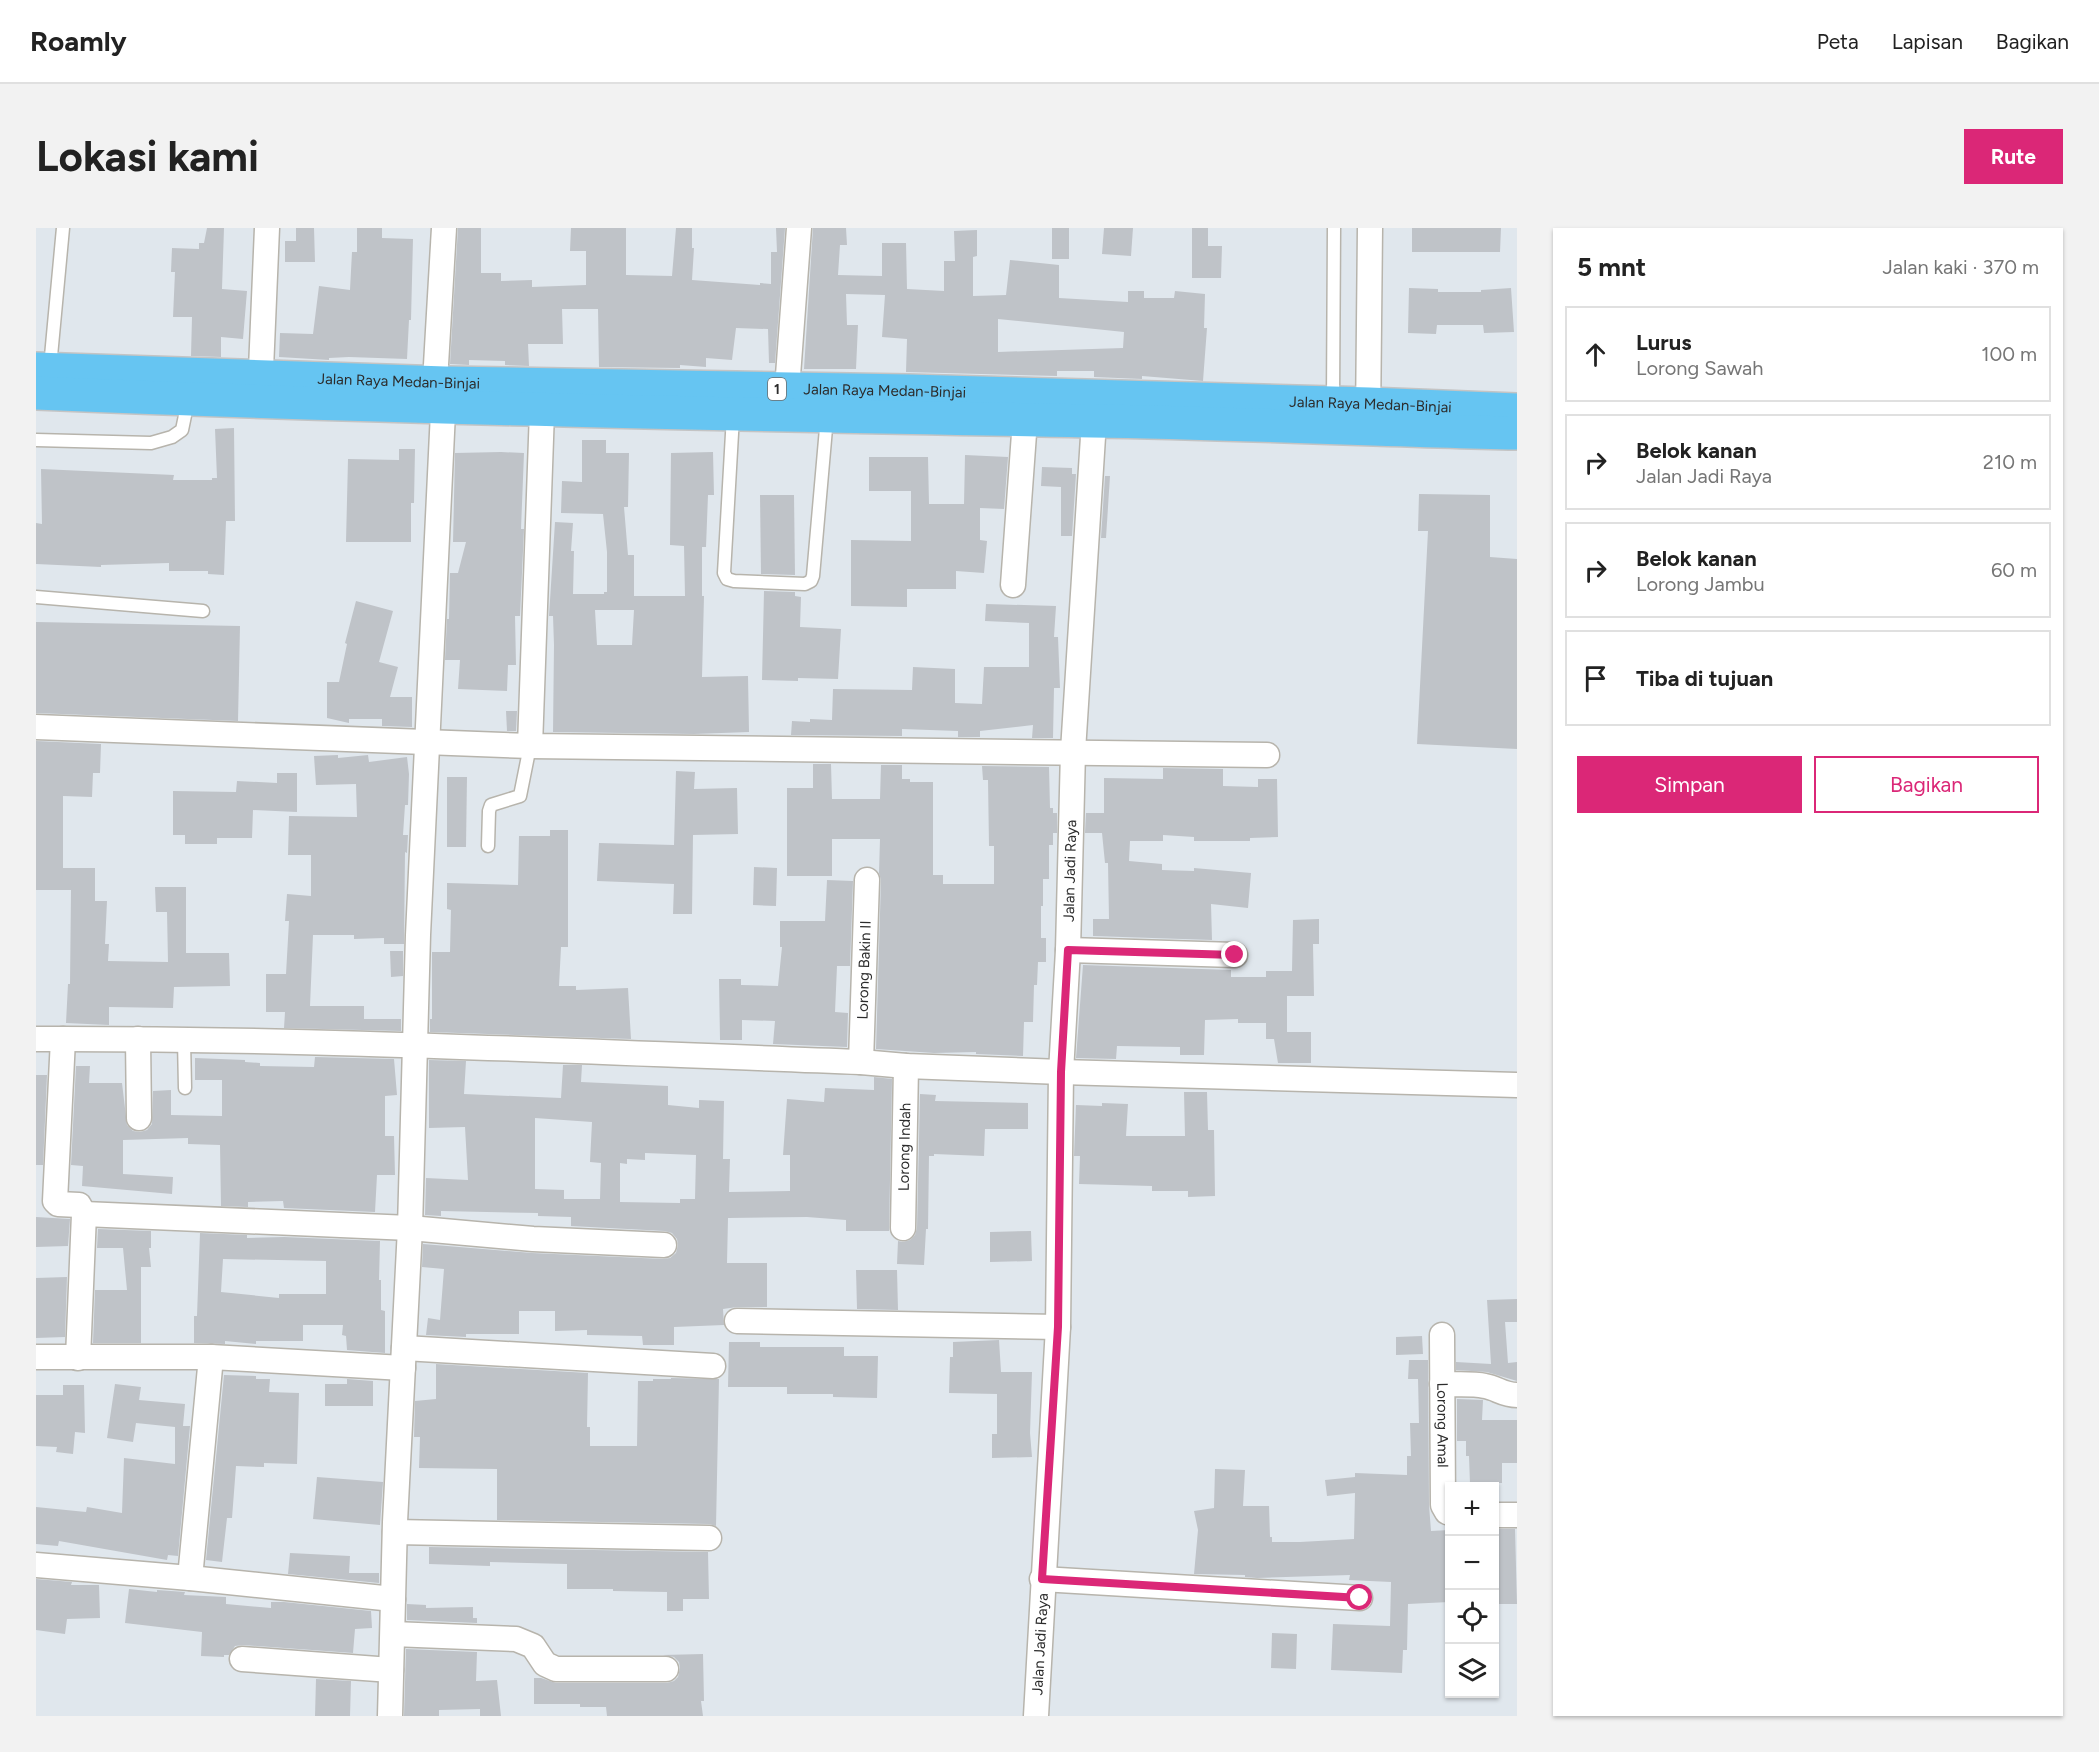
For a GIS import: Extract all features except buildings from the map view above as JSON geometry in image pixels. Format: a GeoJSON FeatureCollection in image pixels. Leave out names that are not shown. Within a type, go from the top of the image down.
{"type":"FeatureCollection","features":[{"type":"Feature","properties":{"kind":"highway","name":"Jalan Raya Medan-Binjai"},"geometry":{"type":"LineString","coordinates":[[40,377],[260,390],[787,389],[1369,417],[1517,410]]}},
{"type":"Feature","properties":{"kind":"highway","name":"Jalan Raya Medan-Binjai"},"geometry":{"type":"LineString","coordinates":[[40,377],[188,400],[260,390]]}},
{"type":"Feature","properties":{"kind":"highway","name":"Jalan Raya Medan-Binjai"},"geometry":{"type":"LineString","coordinates":[[441,391],[542,411],[1094,421],[1333,416]]}},
{"type":"Feature","properties":{"kind":"highway","name":"Jalan Raya Medan-Binjai"},"geometry":{"type":"LineString","coordinates":[[1369,417],[1517,433]]}},
{"type":"Feature","properties":{"kind":"street"},"geometry":{"type":"LineString","coordinates":[[260,390],[267,228]]}},
{"type":"Feature","properties":{"kind":"street"},"geometry":{"type":"LineString","coordinates":[[390,1716],[395,1532],[410,1228],[418,935],[441,391],[444,228]]}},
{"type":"Feature","properties":{"kind":"street"},"geometry":{"type":"LineString","coordinates":[[787,389],[799,228]]}},
{"type":"Feature","properties":{"kind":"street"},"geometry":{"type":"LineString","coordinates":[[1369,417],[1370,228]]}},
{"type":"Feature","properties":{"kind":"street"},"geometry":{"type":"LineString","coordinates":[[530,746],[542,411]]}},
{"type":"Feature","properties":{"kind":"street"},"geometry":{"type":"LineString","coordinates":[[1013,585],[1025,420]]}},
{"type":"Feature","properties":{"kind":"street","name":"Jalan Jadi Raya"},"geometry":{"type":"LineString","coordinates":[[1036,1716],[1058,1327],[1061,1072],[1068,950],[1073,752],[1094,421]]}},
{"type":"Feature","properties":{"kind":"street"},"geometry":{"type":"LineString","coordinates":[[36,727],[530,746],[1267,754]]}},
{"type":"Feature","properties":{"kind":"street","name":"Lorong Bakin II"},"geometry":{"type":"LineString","coordinates":[[861,1062],[867,880]]}},
{"type":"Feature","properties":{"kind":"street"},"geometry":{"type":"LineString","coordinates":[[1068,950],[1235,955]]}},
{"type":"Feature","properties":{"kind":"street"},"geometry":{"type":"LineString","coordinates":[[36,1039],[138,1039],[415,1046],[861,1062],[1061,1072],[1517,1085]]}},
{"type":"Feature","properties":{"kind":"street"},"geometry":{"type":"LineString","coordinates":[[63,1039],[55,1201],[57,1204],[79,1205],[84,1214],[78,1358]]}},
{"type":"Feature","properties":{"kind":"street"},"geometry":{"type":"LineString","coordinates":[[138,1039],[139,1118]]}},
{"type":"Feature","properties":{"kind":"street","name":"Lorong Indah"},"geometry":{"type":"LineString","coordinates":[[903,1228],[906,1066]]}},
{"type":"Feature","properties":{"kind":"street"},"geometry":{"type":"LineString","coordinates":[[84,1214],[410,1228],[533,1239],[664,1245]]}},
{"type":"Feature","properties":{"kind":"street"},"geometry":{"type":"LineString","coordinates":[[737,1321],[1058,1327]]}},
{"type":"Feature","properties":{"kind":"street","name":"Lorong Amal"},"geometry":{"type":"LineString","coordinates":[[1442,1335],[1443,1505],[1445,1508]]}},
{"type":"Feature","properties":{"kind":"street"},"geometry":{"type":"LineString","coordinates":[[36,1356],[404,1358],[713,1366]]}},
{"type":"Feature","properties":{"kind":"street"},"geometry":{"type":"LineString","coordinates":[[190,1578],[211,1357]]}},
{"type":"Feature","properties":{"kind":"street"},"geometry":{"type":"LineString","coordinates":[[1442,1384],[1482,1385],[1507,1395],[1517,1395]]}},
{"type":"Feature","properties":{"kind":"street"},"geometry":{"type":"LineString","coordinates":[[1499,1515],[1517,1515]]}},
{"type":"Feature","properties":{"kind":"street"},"geometry":{"type":"LineString","coordinates":[[395,1532],[709,1538]]}},
{"type":"Feature","properties":{"kind":"street"},"geometry":{"type":"LineString","coordinates":[[36,1564],[393,1599]]}},
{"type":"Feature","properties":{"kind":"street"},"geometry":{"type":"LineString","coordinates":[[1042,1579],[1360,1598]]}},
{"type":"Feature","properties":{"kind":"street"},"geometry":{"type":"LineString","coordinates":[[393,1634],[516,1639],[533,1646],[545,1665],[556,1669],[666,1669]]}},
{"type":"Feature","properties":{"kind":"street"},"geometry":{"type":"LineString","coordinates":[[242,1659],[392,1670]]}},
{"type":"Feature","properties":{"kind":"lane"},"geometry":{"type":"LineString","coordinates":[[40,377],[63,228]]}},
{"type":"Feature","properties":{"kind":"lane"},"geometry":{"type":"LineString","coordinates":[[1333,416],[1335,228]]}},
{"type":"Feature","properties":{"kind":"lane"},"geometry":{"type":"LineString","coordinates":[[36,440],[151,443],[172,437],[182,429],[188,400]]}},
{"type":"Feature","properties":{"kind":"lane"},"geometry":{"type":"LineString","coordinates":[[733,414],[724,573],[728,579],[734,581],[805,584],[811,581],[813,576],[827,416]]}},
{"type":"Feature","properties":{"kind":"lane"},"geometry":{"type":"LineString","coordinates":[[36,597],[203,611]]}},
{"type":"Feature","properties":{"kind":"lane"},"geometry":{"type":"LineString","coordinates":[[488,846],[491,805],[520,796],[530,746]]}},
{"type":"Feature","properties":{"kind":"lane"},"geometry":{"type":"LineString","coordinates":[[184,1040],[185,1088]]}},
{"type":"Feature","properties":{"kind":"route"},"geometry":{"type":"LineString","coordinates":[[1235,955],[1068,950],[1061,1072],[1058,1327],[1042,1579],[1360,1598]]}}]}
